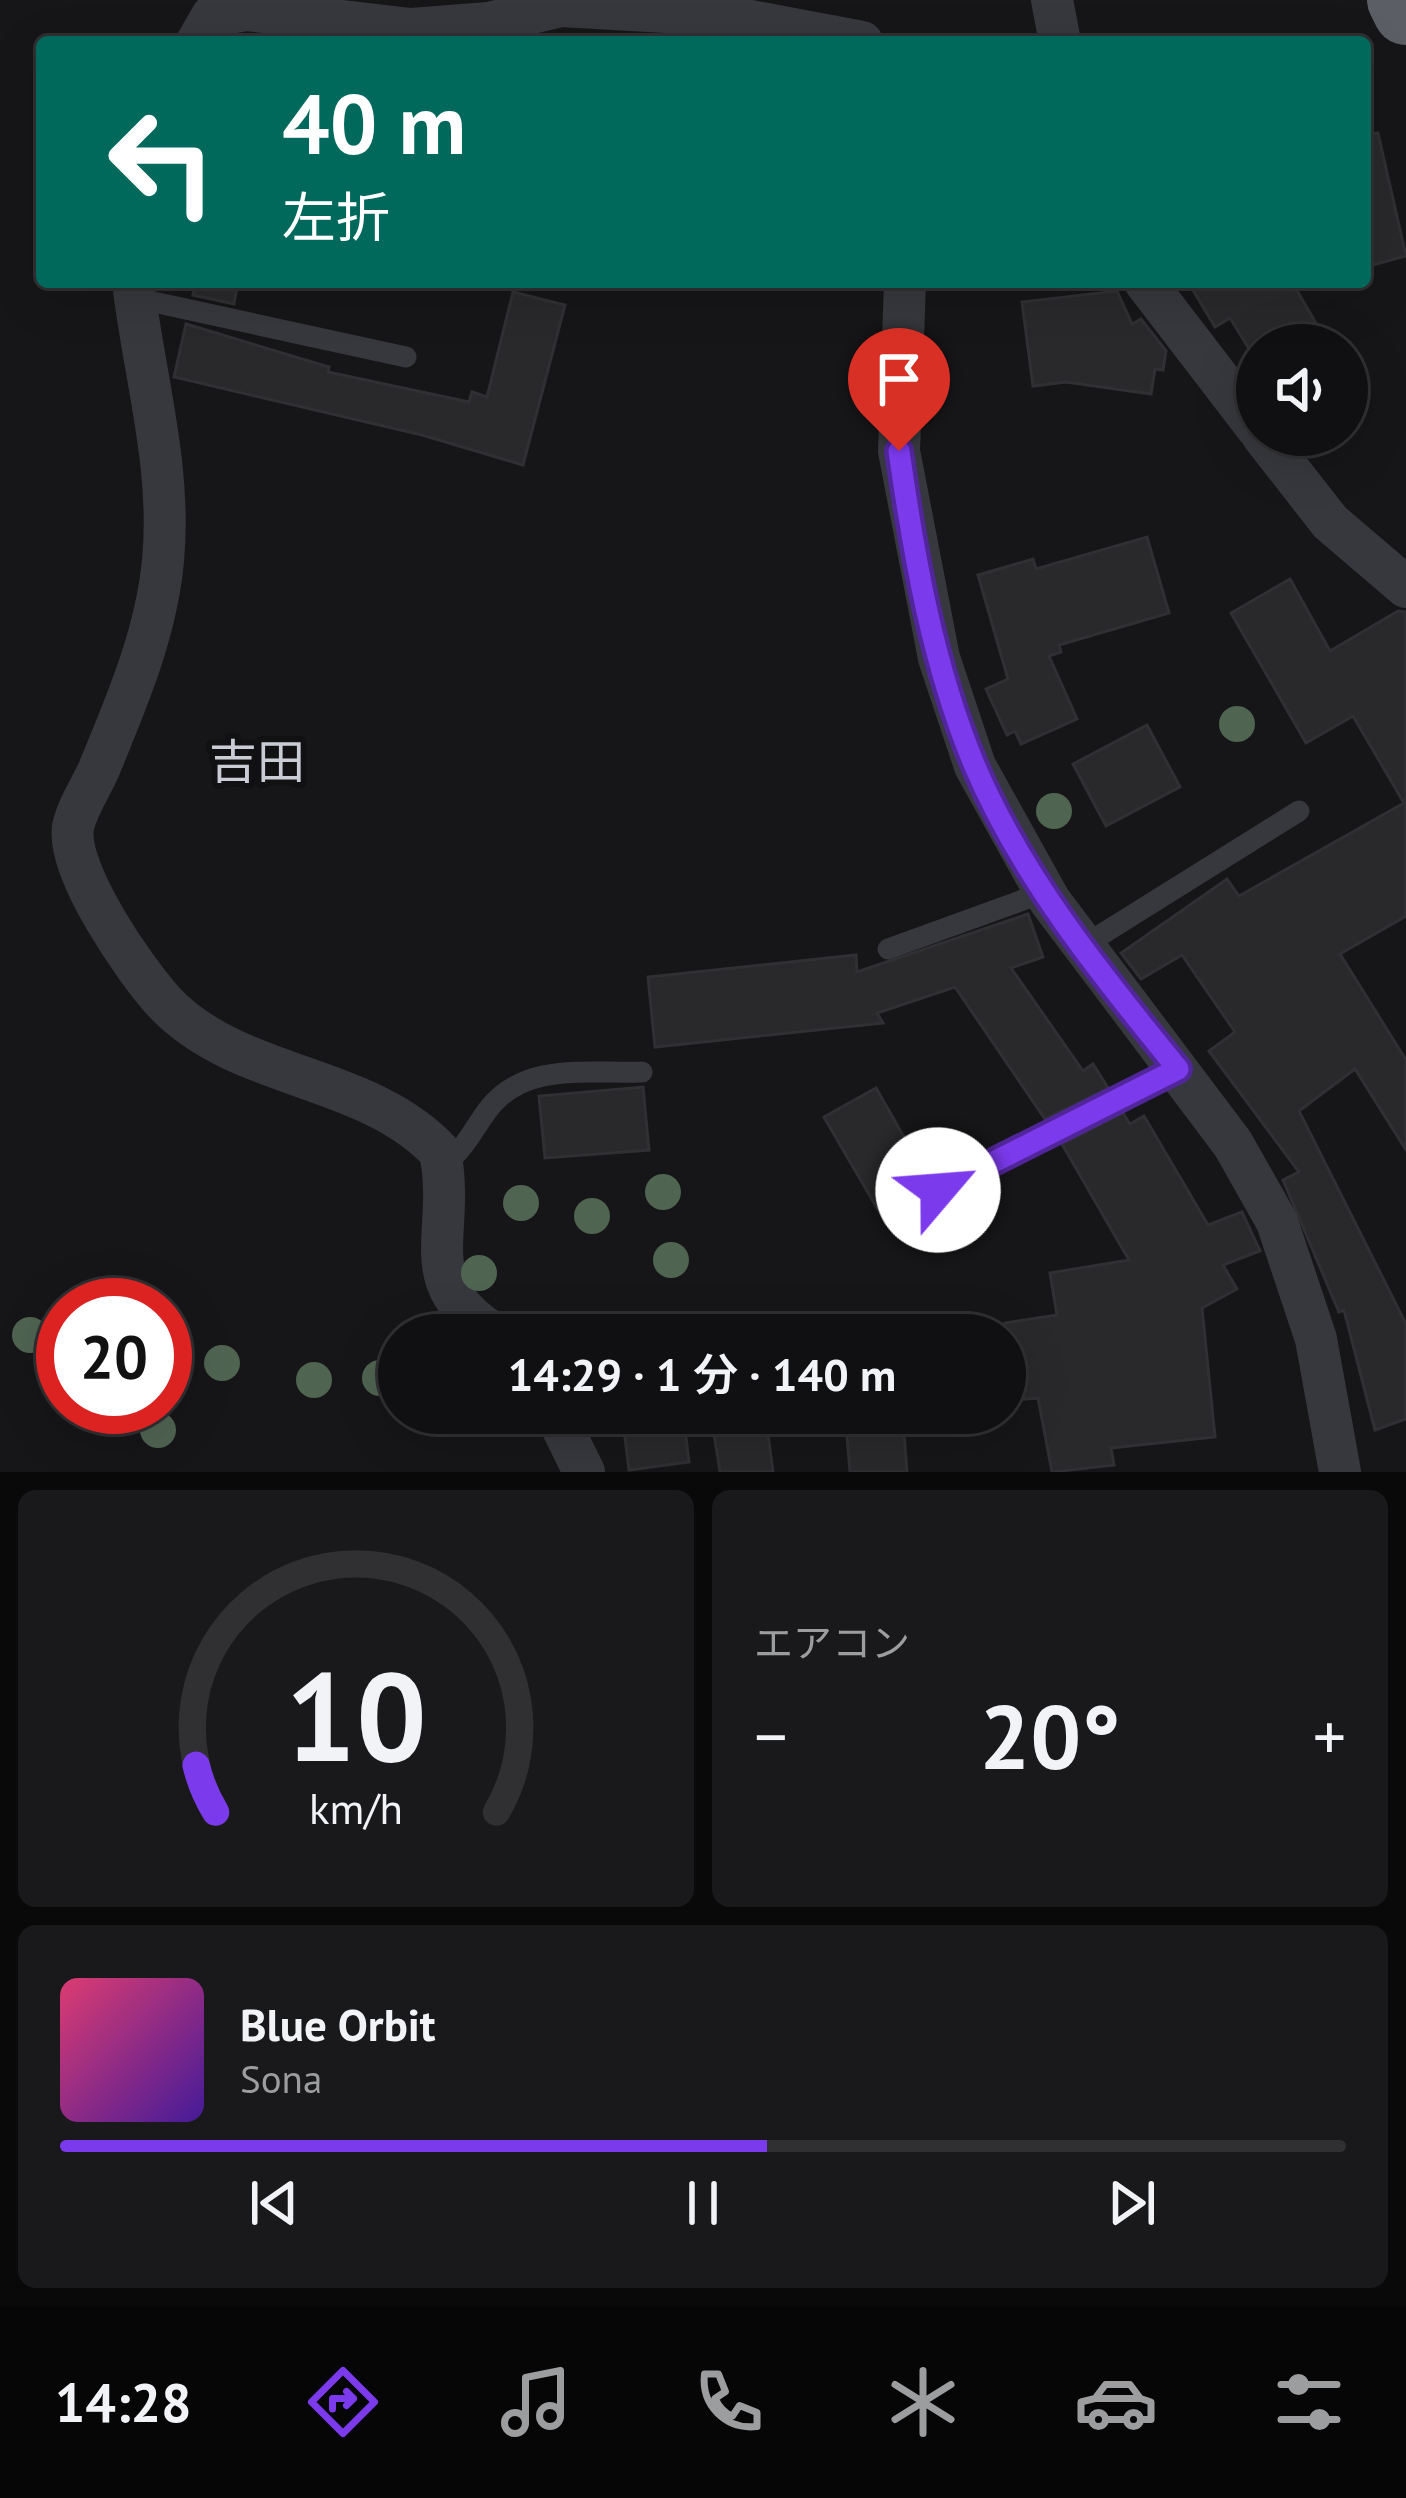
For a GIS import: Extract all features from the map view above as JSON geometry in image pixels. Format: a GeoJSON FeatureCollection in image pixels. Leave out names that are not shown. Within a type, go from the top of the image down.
{"type":"FeatureCollection","features":[{"type":"Feature","properties":{"kind":"highway"},"geometry":{"type":"LineString","coordinates":[[1400,0],[1406,12]]}},
{"type":"Feature","properties":{"kind":"street"},"geometry":{"type":"LineString","coordinates":[[1052,0],[1059,36]]}},
{"type":"Feature","properties":{"kind":"street"},"geometry":{"type":"LineString","coordinates":[[200,36],[212,16],[246,10],[411,29],[489,23],[561,6],[717,19],[824,36]]}},
{"type":"Feature","properties":{"kind":"street"},"geometry":{"type":"LineString","coordinates":[[905,288],[899,451],[938,658],[975,766],[1045,892],[1233,1144],[1277,1222],[1316,1339],[1340,1472]]}},
{"type":"Feature","properties":{"kind":"street"},"geometry":{"type":"LineString","coordinates":[[1150,288],[1236,402]]}},
{"type":"Feature","properties":{"kind":"street"},"geometry":{"type":"LineString","coordinates":[[134,290],[159,431],[167,508],[163,561],[156,622],[72,830],[87,888],[161,999],[193,1029],[399,1118],[440,1152],[447,1292],[464,1314]]}},
{"type":"Feature","properties":{"kind":"street"},"geometry":{"type":"LineString","coordinates":[[1278,456],[1330,522],[1406,587]]}},
{"type":"Feature","properties":{"kind":"street"},"geometry":{"type":"LineString","coordinates":[[565,1434],[584,1472]]}},
{"type":"Feature","properties":{"kind":"lane"},"geometry":{"type":"LineString","coordinates":[[134,290],[406,357]]}},
{"type":"Feature","properties":{"kind":"lane"},"geometry":{"type":"LineString","coordinates":[[1083,946],[1299,811]]}},
{"type":"Feature","properties":{"kind":"lane"},"geometry":{"type":"LineString","coordinates":[[888,949],[1045,892]]}},
{"type":"Feature","properties":{"kind":"lane"},"geometry":{"type":"LineString","coordinates":[[938,1190],[1178,1069]]}},
{"type":"Feature","properties":{"kind":"lane"},"geometry":{"type":"LineString","coordinates":[[443,1167],[474,1136],[503,1092],[522,1079],[642,1072]]}},
{"type":"Feature","properties":{"kind":"building"},"geometry":{"type":"Polygon","coordinates":[[[1378,133],[1406,256],[1371,265],[1371,134],[1378,133]]]}},
{"type":"Feature","properties":{"kind":"building"},"geometry":{"type":"Polygon","coordinates":[[[195,288],[237,288],[234,304],[193,295],[195,288]]]}},
{"type":"Feature","properties":{"kind":"building"},"geometry":{"type":"Polygon","coordinates":[[[1192,288],[1295,288],[1316,324],[1236,324],[1236,328],[1230,318],[1215,327],[1192,288]]]}},
{"type":"Feature","properties":{"kind":"building"},"geometry":{"type":"Polygon","coordinates":[[[1117,291],[1132,324],[1141,319],[1166,351],[1163,370],[1155,369],[1151,394],[1066,382],[1033,386],[1022,302],[1117,291]]]}},
{"type":"Feature","properties":{"kind":"building"},"geometry":{"type":"Polygon","coordinates":[[[513,292],[565,305],[523,465],[422,435],[174,377],[186,324],[329,367],[328,372],[469,402],[472,392],[487,397],[513,292]]]}},
{"type":"Feature","properties":{"kind":"building"},"geometry":{"type":"Polygon","coordinates":[[[1147,537],[1169,613],[1059,645],[1061,652],[1049,656],[1077,719],[1021,744],[1015,731],[1007,735],[986,689],[1008,679],[978,575],[1033,559],[1036,569],[1147,537]]]}},
{"type":"Feature","properties":{"kind":"building"},"geometry":{"type":"Polygon","coordinates":[[[1290,579],[1330,651],[1398,611],[1406,612],[1406,916],[1340,954],[1406,1060],[1406,1150],[1355,1069],[1299,1111],[1406,1324],[1406,1419],[1375,1430],[1344,1310],[1339,1312],[1283,1180],[1299,1172],[1209,1051],[1235,1032],[1182,955],[1141,979],[1121,953],[1227,879],[1239,896],[1404,803],[1353,716],[1306,743],[1231,613],[1290,579]]]}},
{"type":"Feature","properties":{"kind":"building"},"geometry":{"type":"Polygon","coordinates":[[[1147,725],[1180,787],[1106,826],[1073,764],[1147,725]]]}},
{"type":"Feature","properties":{"kind":"building"},"geometry":{"type":"Polygon","coordinates":[[[1028,914],[1043,957],[1011,968],[1083,1071],[1093,1064],[1108,1088],[1045,1119],[955,987],[877,1013],[883,1023],[655,1047],[648,977],[856,955],[857,972],[1028,914]]]}},
{"type":"Feature","properties":{"kind":"building"},"geometry":{"type":"Polygon","coordinates":[[[643,1087],[649,1150],[545,1158],[539,1096],[643,1087]]]}},
{"type":"Feature","properties":{"kind":"building"},"geometry":{"type":"Polygon","coordinates":[[[876,1088],[928,1179],[878,1210],[824,1117],[876,1088]]]}},
{"type":"Feature","properties":{"kind":"building"},"geometry":{"type":"Polygon","coordinates":[[[1123,1113],[1130,1124],[1144,1116],[1208,1225],[1242,1212],[1260,1251],[1223,1265],[1237,1289],[1202,1308],[1215,1437],[1111,1448],[1114,1465],[1052,1472],[1038,1398],[1026,1399],[1026,1320],[1057,1315],[1050,1273],[1129,1260],[1062,1144],[1123,1113]]]}},
{"type":"Feature","properties":{"kind":"building"},"geometry":{"type":"Polygon","coordinates":[[[625,1434],[686,1434],[689,1462],[629,1470],[625,1434]]]}},
{"type":"Feature","properties":{"kind":"building"},"geometry":{"type":"Polygon","coordinates":[[[714,1434],[768,1434],[773,1472],[720,1472],[714,1434]]]}},
{"type":"Feature","properties":{"kind":"building"},"geometry":{"type":"Polygon","coordinates":[[[847,1434],[904,1434],[907,1472],[850,1472],[847,1434]]]}},
{"type":"Feature","properties":{"kind":"district","name":"吉田"},"geometry":{"type":"Point","coordinates":[257,761]}},
{"type":"Feature","properties":{"kind":"route"},"geometry":{"type":"LineString","coordinates":[[899,451],[911,536],[938,658],[975,766],[1050,901],[1178,1069],[938,1190]]}}]}
